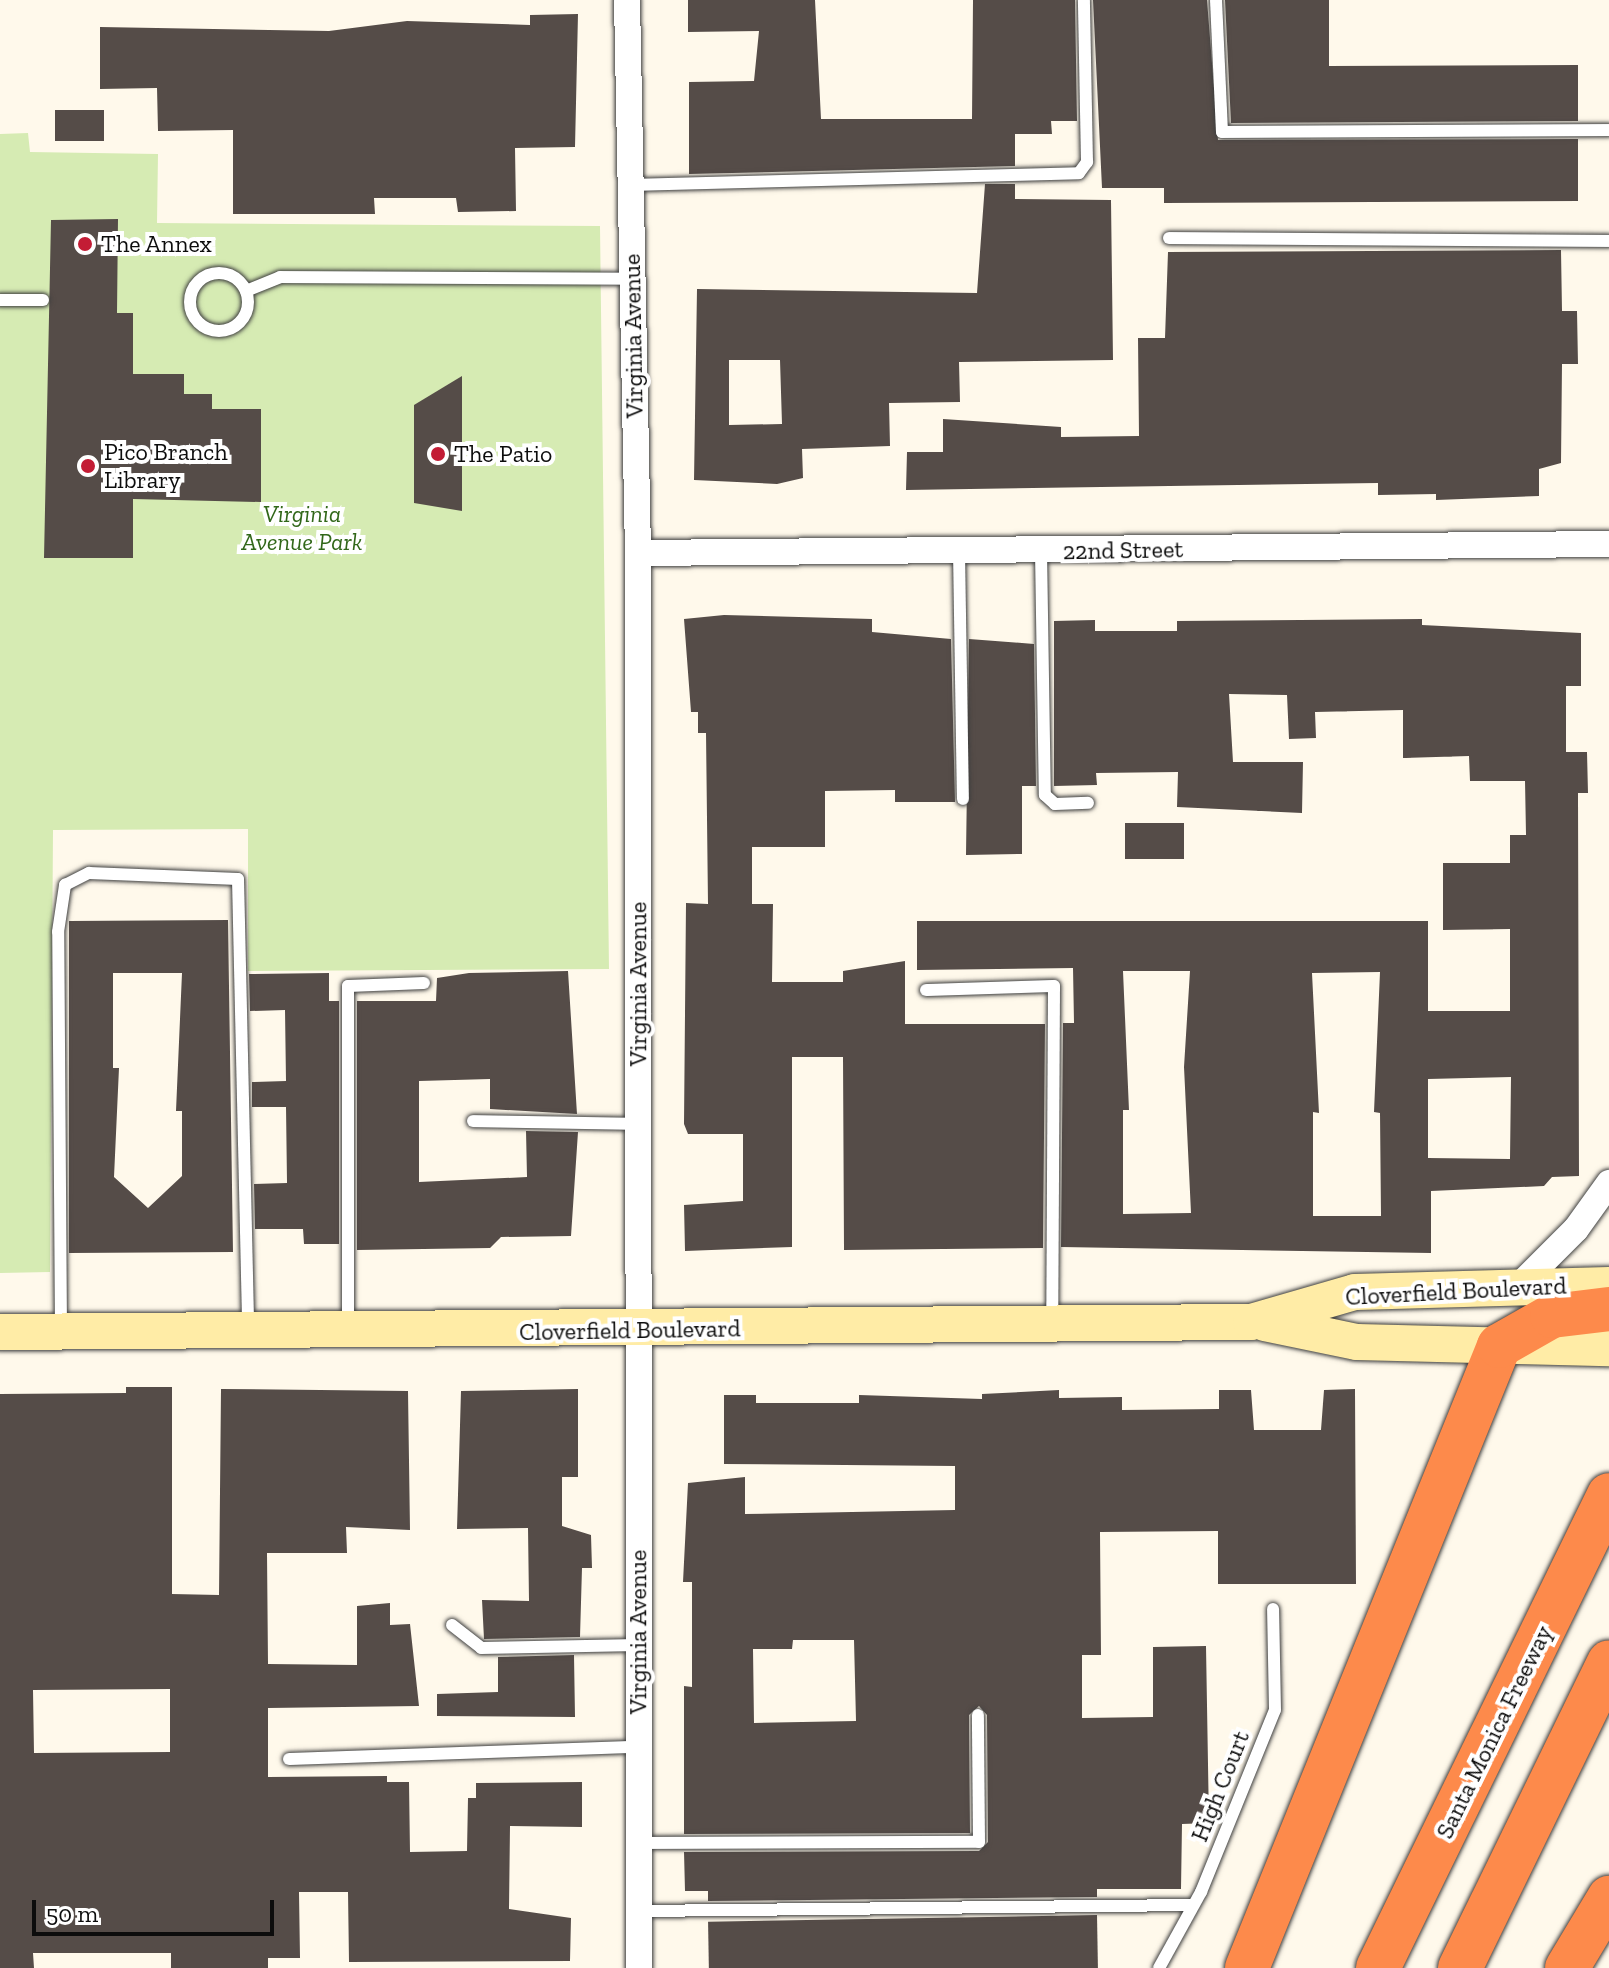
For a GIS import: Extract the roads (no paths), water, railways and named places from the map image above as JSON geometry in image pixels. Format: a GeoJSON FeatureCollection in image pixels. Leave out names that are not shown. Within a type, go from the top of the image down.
{"type":"FeatureCollection","features":[{"type":"Feature","properties":{"kind":"highway"},"geometry":{"type":"LineString","coordinates":[[1247,1968],[1499,1346],[1552,1316],[1607,1335]]}},
{"type":"Feature","properties":{"kind":"highway","name":"Santa Monica Freeway"},"geometry":{"type":"LineString","coordinates":[[1378,1968],[1609,1495]]}},
{"type":"Feature","properties":{"kind":"highway"},"geometry":{"type":"LineString","coordinates":[[1460,1968],[1609,1662]]}},
{"type":"Feature","properties":{"kind":"highway"},"geometry":{"type":"LineString","coordinates":[[1567,1968],[1609,1898]]}},
{"type":"Feature","properties":{"kind":"main road","name":"Cloverfield Boulevard"},"geometry":{"type":"LineString","coordinates":[[1259,1322],[1355,1292],[1522,1283],[1609,1285]]}},
{"type":"Feature","properties":{"kind":"main road","name":"Cloverfield Boulevard"},"geometry":{"type":"LineString","coordinates":[[0,1332],[348,1334],[1259,1322],[1357,1342],[1499,1346]]}},
{"type":"Feature","properties":{"kind":"street","name":"Virginia Avenue"},"geometry":{"type":"LineString","coordinates":[[627,0],[638,553],[639,1968]]}},
{"type":"Feature","properties":{"kind":"street","name":"22nd Street"},"geometry":{"type":"LineString","coordinates":[[638,553],[1609,544]]}},
{"type":"Feature","properties":{"kind":"street"},"geometry":{"type":"LineString","coordinates":[[1522,1283],[1609,1183]]}},
{"type":"Feature","properties":{"kind":"lane"},"geometry":{"type":"LineString","coordinates":[[629,185],[1079,173],[1087,162],[1084,0]]}},
{"type":"Feature","properties":{"kind":"lane"},"geometry":{"type":"LineString","coordinates":[[1216,0],[1222,132],[1609,130]]}},
{"type":"Feature","properties":{"kind":"lane"},"geometry":{"type":"LineString","coordinates":[[1169,238],[1609,241]]}},
{"type":"Feature","properties":{"kind":"lane"},"geometry":{"type":"LineString","coordinates":[[205,277],[233,277],[246,291],[247,309],[228,330],[209,330],[194,318],[190,300],[205,277]]}},
{"type":"Feature","properties":{"kind":"lane"},"geometry":{"type":"LineString","coordinates":[[246,291],[280,277],[631,279]]}},
{"type":"Feature","properties":{"kind":"lane"},"geometry":{"type":"LineString","coordinates":[[0,300],[43,300]]}},
{"type":"Feature","properties":{"kind":"lane"},"geometry":{"type":"LineString","coordinates":[[959,551],[963,799]]}},
{"type":"Feature","properties":{"kind":"lane"},"geometry":{"type":"LineString","coordinates":[[1041,551],[1045,795],[1055,804],[1088,803]]}},
{"type":"Feature","properties":{"kind":"lane"},"geometry":{"type":"LineString","coordinates":[[61,1332],[58,932],[65,885],[89,873],[238,879],[248,1334]]}},
{"type":"Feature","properties":{"kind":"lane"},"geometry":{"type":"LineString","coordinates":[[348,1334],[348,986],[424,983]]}},
{"type":"Feature","properties":{"kind":"lane"},"geometry":{"type":"LineString","coordinates":[[926,990],[1054,986],[1052,1327]]}},
{"type":"Feature","properties":{"kind":"lane"},"geometry":{"type":"LineString","coordinates":[[473,1121],[638,1124]]}},
{"type":"Feature","properties":{"kind":"lane","name":"High Court"},"geometry":{"type":"LineString","coordinates":[[1159,1968],[1193,1905],[1275,1710],[1273,1609]]}},
{"type":"Feature","properties":{"kind":"lane"},"geometry":{"type":"LineString","coordinates":[[452,1625],[481,1648],[639,1645]]}},
{"type":"Feature","properties":{"kind":"lane"},"geometry":{"type":"LineString","coordinates":[[638,1843],[979,1842],[978,1715]]}},
{"type":"Feature","properties":{"kind":"lane"},"geometry":{"type":"LineString","coordinates":[[289,1759],[638,1747]]}},
{"type":"Feature","properties":{"kind":"lane"},"geometry":{"type":"LineString","coordinates":[[639,1911],[1193,1905]]}},
{"type":"Feature","properties":{"kind":"place","name":"The Annex"},"geometry":{"type":"Point","coordinates":[85,244]}},
{"type":"Feature","properties":{"kind":"place","name":"The Patio"},"geometry":{"type":"Point","coordinates":[438,454]}},
{"type":"Feature","properties":{"kind":"place","name":"Pico Branch Library"},"geometry":{"type":"Point","coordinates":[88,466]}},
{"type":"Feature","properties":{"kind":"park label","name":"Virginia Avenue Park"},"geometry":{"type":"Point","coordinates":[302,528]}}]}
